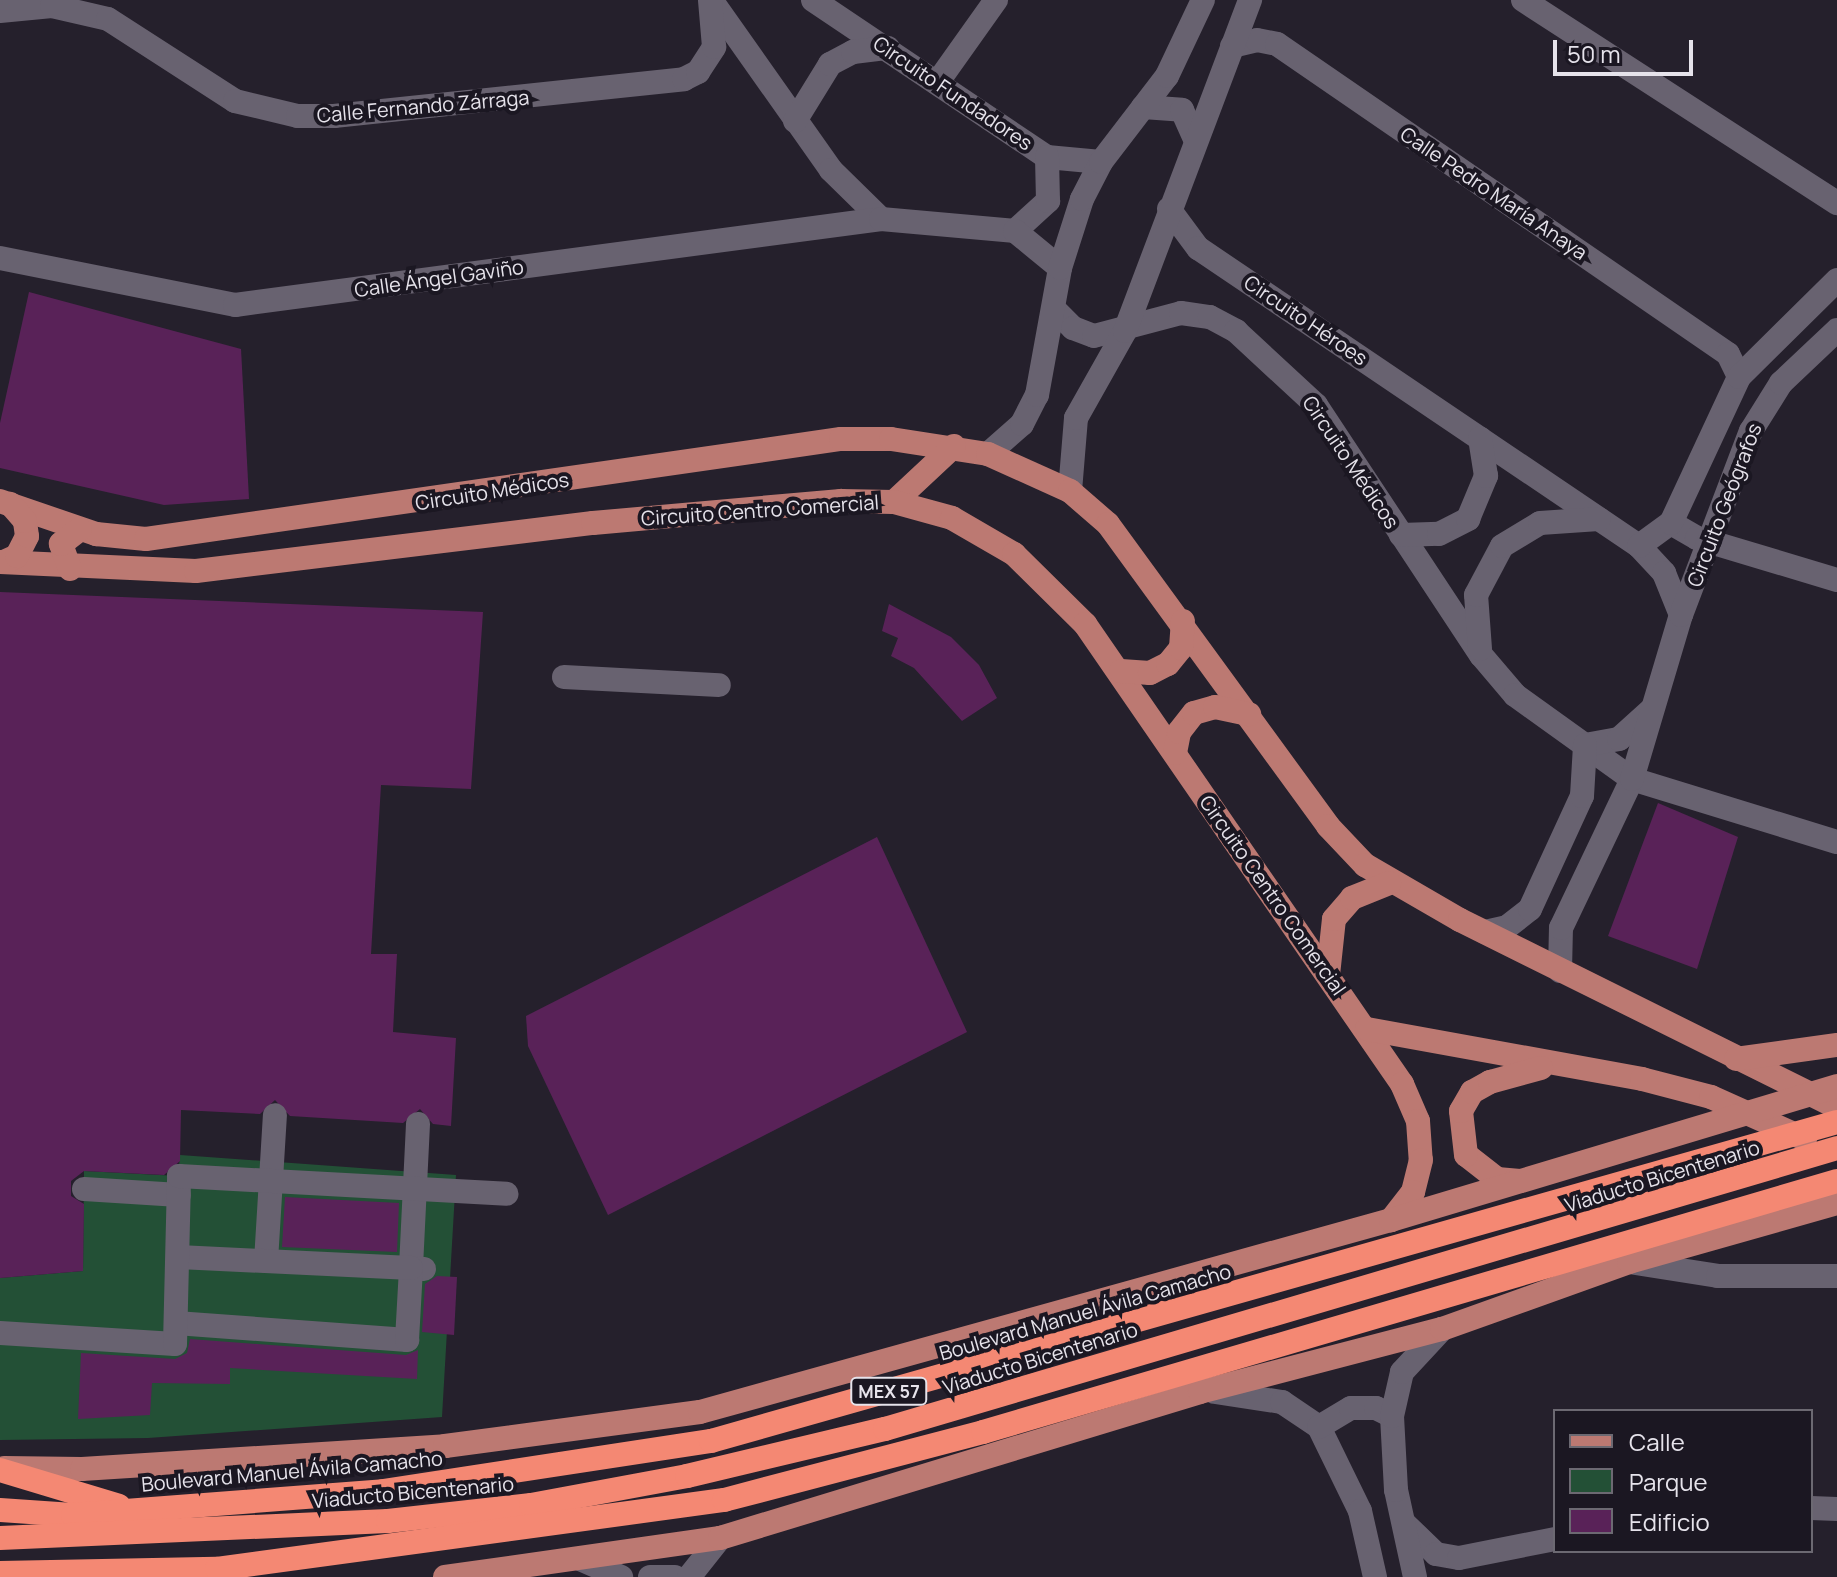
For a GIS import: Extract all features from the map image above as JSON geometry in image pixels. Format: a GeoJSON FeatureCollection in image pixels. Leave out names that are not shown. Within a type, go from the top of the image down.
{"type":"FeatureCollection","features":[{"type":"Feature","properties":{"kind":"highway","name":"Boulevard Manuel Ávila Camacho"},"geometry":{"type":"LineString","coordinates":[[0,1510],[132,1510],[383,1491],[711,1441],[1837,1122]]}},
{"type":"Feature","properties":{"kind":"highway","name":"Viaducto Bicentenario"},"geometry":{"type":"LineString","coordinates":[[0,1538],[388,1521],[531,1505],[687,1476],[885,1429],[1837,1150]]}},
{"type":"Feature","properties":{"kind":"highway"},"geometry":{"type":"LineString","coordinates":[[0,1573],[152,1574],[217,1569],[470,1539],[724,1500],[999,1428],[1834,1190]]}},
{"type":"Feature","properties":{"kind":"highway"},"geometry":{"type":"LineString","coordinates":[[0,1469],[132,1510]]}},
{"type":"Feature","properties":{"kind":"main road","name":"Circuito Médicos"},"geometry":{"type":"LineString","coordinates":[[5,503],[80,529],[131,539],[173,538],[841,439],[954,446],[988,454],[1070,491],[1108,524],[1183,621],[1337,836],[1389,883],[1733,1059],[1837,1107]]}},
{"type":"Feature","properties":{"kind":"main road"},"geometry":{"type":"LineString","coordinates":[[894,502],[954,446]]}},
{"type":"Feature","properties":{"kind":"main road","name":"Circuito Centro Comercial"},"geometry":{"type":"LineString","coordinates":[[2,562],[70,569],[196,571],[593,523],[894,502],[952,518],[1014,554],[1049,583],[1121,671],[1367,1029],[1407,1093],[1421,1139],[1417,1181],[1391,1220]]}},
{"type":"Feature","properties":{"kind":"main road"},"geometry":{"type":"LineString","coordinates":[[2,562],[17,556],[27,536],[25,521],[5,503]]}},
{"type":"Feature","properties":{"kind":"main road"},"geometry":{"type":"LineString","coordinates":[[70,569],[61,544],[80,529]]}},
{"type":"Feature","properties":{"kind":"main road"},"geometry":{"type":"LineString","coordinates":[[1121,671],[1150,673],[1168,664],[1181,648],[1183,621]]}},
{"type":"Feature","properties":{"kind":"main road"},"geometry":{"type":"LineString","coordinates":[[1175,753],[1179,732],[1194,713],[1215,707],[1249,714]]}},
{"type":"Feature","properties":{"kind":"main road"},"geometry":{"type":"LineString","coordinates":[[1328,975],[1334,919],[1352,898],[1389,883]]}},
{"type":"Feature","properties":{"kind":"main road"},"geometry":{"type":"LineString","coordinates":[[1367,1029],[1711,1097],[1837,1150]]}},
{"type":"Feature","properties":{"kind":"main road"},"geometry":{"type":"LineString","coordinates":[[1733,1059],[1837,1045]]}},
{"type":"Feature","properties":{"kind":"main road"},"geometry":{"type":"LineString","coordinates":[[1526,1181],[1497,1179],[1477,1168],[1460,1135],[1461,1111],[1472,1092],[1490,1082],[1554,1065]]}},
{"type":"Feature","properties":{"kind":"main road","name":"Boulevard Manuel Ávila Camacho"},"geometry":{"type":"LineString","coordinates":[[0,1469],[82,1469],[445,1446],[700,1412],[1391,1220],[1837,1086]]}},
{"type":"Feature","properties":{"kind":"main road"},"geometry":{"type":"LineString","coordinates":[[445,1577],[720,1538],[1200,1392],[1442,1329],[1834,1190]]}},
{"type":"Feature","properties":{"kind":"street","name":"Calle Fernando Zárraga"},"geometry":{"type":"LineString","coordinates":[[0,11],[52,6],[108,19],[235,101],[298,116],[334,116],[684,79],[698,72],[714,47],[710,0]]}},
{"type":"Feature","properties":{"kind":"street"},"geometry":{"type":"LineString","coordinates":[[710,0],[831,170],[881,219],[1015,231],[1060,268]]}},
{"type":"Feature","properties":{"kind":"street","name":"Circuito Fundadores"},"geometry":{"type":"LineString","coordinates":[[813,0],[1047,157],[1101,162]]}},
{"type":"Feature","properties":{"kind":"street"},"geometry":{"type":"LineString","coordinates":[[937,83],[996,0]]}},
{"type":"Feature","properties":{"kind":"street"},"geometry":{"type":"LineString","coordinates":[[988,454],[1031,410],[1056,311],[1060,268],[1101,162],[1182,50],[1203,0]]}},
{"type":"Feature","properties":{"kind":"street"},"geometry":{"type":"LineString","coordinates":[[1070,491],[1076,418],[1125,331],[1194,137],[1250,0]]}},
{"type":"Feature","properties":{"kind":"street"},"geometry":{"type":"LineString","coordinates":[[1523,0],[1837,203]]}},
{"type":"Feature","properties":{"kind":"street","name":"Calle Pedro María Anaya"},"geometry":{"type":"LineString","coordinates":[[1232,46],[1257,40],[1277,44],[1728,354],[1739,377]]}},
{"type":"Feature","properties":{"kind":"street"},"geometry":{"type":"LineString","coordinates":[[795,121],[830,64],[853,52],[888,48]]}},
{"type":"Feature","properties":{"kind":"street"},"geometry":{"type":"LineString","coordinates":[[1143,107],[1182,110],[1194,137]]}},
{"type":"Feature","properties":{"kind":"street"},"geometry":{"type":"LineString","coordinates":[[1015,231],[1048,201],[1047,157]]}},
{"type":"Feature","properties":{"kind":"street","name":"Circuito Héroes"},"geometry":{"type":"LineString","coordinates":[[1169,209],[1198,248],[1639,546],[1664,573],[1681,615]]}},
{"type":"Feature","properties":{"kind":"street","name":"Calle Ángel Gaviño"},"geometry":{"type":"LineString","coordinates":[[0,258],[235,305],[881,219]]}},
{"type":"Feature","properties":{"kind":"street"},"geometry":{"type":"LineString","coordinates":[[1639,546],[1671,523],[1739,377],[1837,280]]}},
{"type":"Feature","properties":{"kind":"street","name":"Circuito Médicos"},"geometry":{"type":"LineString","coordinates":[[1056,311],[1086,335],[1125,331],[1162,315],[1200,314],[1256,345],[1316,405],[1481,655],[1515,695],[1632,779],[1837,842]]}},
{"type":"Feature","properties":{"kind":"street","name":"Circuito Geógrafos"},"geometry":{"type":"LineString","coordinates":[[1560,971],[1561,928],[1632,779],[1707,540],[1765,404],[1837,330]]}},
{"type":"Feature","properties":{"kind":"street"},"geometry":{"type":"LineString","coordinates":[[1401,535],[1439,534],[1468,519],[1486,476],[1480,438]]}},
{"type":"Feature","properties":{"kind":"street"},"geometry":{"type":"LineString","coordinates":[[1481,655],[1476,595],[1502,546],[1540,523],[1600,519]]}},
{"type":"Feature","properties":{"kind":"street"},"geometry":{"type":"LineString","coordinates":[[1671,523],[1707,540],[1837,580]]}},
{"type":"Feature","properties":{"kind":"street"},"geometry":{"type":"LineString","coordinates":[[564,677],[719,685]]}},
{"type":"Feature","properties":{"kind":"street"},"geometry":{"type":"LineString","coordinates":[[1485,932],[1507,927],[1530,909],[1582,796],[1585,745],[1619,739],[1654,707]]}},
{"type":"Feature","properties":{"kind":"street"},"geometry":{"type":"LineString","coordinates":[[266,1261],[275,1115]]}},
{"type":"Feature","properties":{"kind":"street"},"geometry":{"type":"LineString","coordinates":[[176,1323],[415,1340],[418,1124]]}},
{"type":"Feature","properties":{"kind":"street"},"geometry":{"type":"LineString","coordinates":[[0,1333],[175,1344],[179,1176],[507,1194]]}},
{"type":"Feature","properties":{"kind":"street"},"geometry":{"type":"LineString","coordinates":[[84,1189],[179,1195]]}},
{"type":"Feature","properties":{"kind":"street"},"geometry":{"type":"LineString","coordinates":[[178,1257],[417,1269]]}},
{"type":"Feature","properties":{"kind":"street"},"geometry":{"type":"LineString","coordinates":[[1629,1262],[1718,1276],[1837,1276]]}},
{"type":"Feature","properties":{"kind":"street"},"geometry":{"type":"LineString","coordinates":[[1415,1577],[1405,1524],[1392,1416],[1402,1372],[1442,1329]]}},
{"type":"Feature","properties":{"kind":"street"},"geometry":{"type":"LineString","coordinates":[[1200,1392],[1245,1392],[1282,1402],[1319,1427],[1360,1511],[1375,1577]]}},
{"type":"Feature","properties":{"kind":"street"},"geometry":{"type":"LineString","coordinates":[[1319,1427],[1351,1408],[1376,1408],[1392,1416]]}},
{"type":"Feature","properties":{"kind":"street"},"geometry":{"type":"LineString","coordinates":[[1813,1508],[1837,1509]]}},
{"type":"Feature","properties":{"kind":"street"},"geometry":{"type":"LineString","coordinates":[[1405,1524],[1436,1554],[1459,1558],[1553,1539]]}},
{"type":"Feature","properties":{"kind":"street"},"geometry":{"type":"LineString","coordinates":[[689,1577],[720,1538]]}},
{"type":"Feature","properties":{"kind":"street"},"geometry":{"type":"LineString","coordinates":[[580,1559],[621,1577]]}},
{"type":"Feature","properties":{"kind":"street"},"geometry":{"type":"LineString","coordinates":[[650,1577],[675,1577]]}},
{"type":"Feature","properties":{"kind":"green space"},"geometry":{"type":"Polygon","coordinates":[[[180,1155],[456,1175],[442,1417],[148,1438],[0,1440],[0,1278],[83,1271],[84,1171],[178,1176],[180,1155]]]}},
{"type":"Feature","properties":{"kind":"building"},"geometry":{"type":"Polygon","coordinates":[[[29,292],[241,349],[249,499],[164,505],[0,468],[0,423],[29,292]]]}},
{"type":"Feature","properties":{"kind":"building"},"geometry":{"type":"Polygon","coordinates":[[[0,592],[483,612],[471,789],[381,785],[371,954],[397,954],[393,1032],[456,1038],[451,1126],[433,1124],[420,1109],[403,1123],[290,1116],[275,1100],[260,1114],[181,1110],[180,1161],[164,1175],[84,1171],[71,1181],[71,1196],[84,1204],[83,1271],[0,1278],[0,592]]]}},
{"type":"Feature","properties":{"kind":"building"},"geometry":{"type":"Polygon","coordinates":[[[889,604],[951,637],[979,665],[997,698],[962,721],[914,668],[891,656],[898,638],[882,631],[889,604]]]}},
{"type":"Feature","properties":{"kind":"building"},"geometry":{"type":"Polygon","coordinates":[[[1658,803],[1738,837],[1697,969],[1608,936],[1658,803]]]}},
{"type":"Feature","properties":{"kind":"building"},"geometry":{"type":"Polygon","coordinates":[[[877,837],[967,1032],[608,1215],[528,1046],[526,1016],[877,837]]]}},
{"type":"Feature","properties":{"kind":"building"},"geometry":{"type":"Polygon","coordinates":[[[285,1197],[399,1203],[397,1252],[282,1247],[285,1197]]]}},
{"type":"Feature","properties":{"kind":"building"},"geometry":{"type":"Polygon","coordinates":[[[437,1276],[457,1277],[454,1335],[422,1332],[425,1284],[437,1276]]]}},
{"type":"Feature","properties":{"kind":"building"},"geometry":{"type":"Polygon","coordinates":[[[190,1339],[406,1355],[418,1350],[417,1379],[230,1368],[230,1384],[152,1383],[150,1415],[78,1419],[81,1353],[175,1359],[187,1353],[190,1339]]]}}]}
